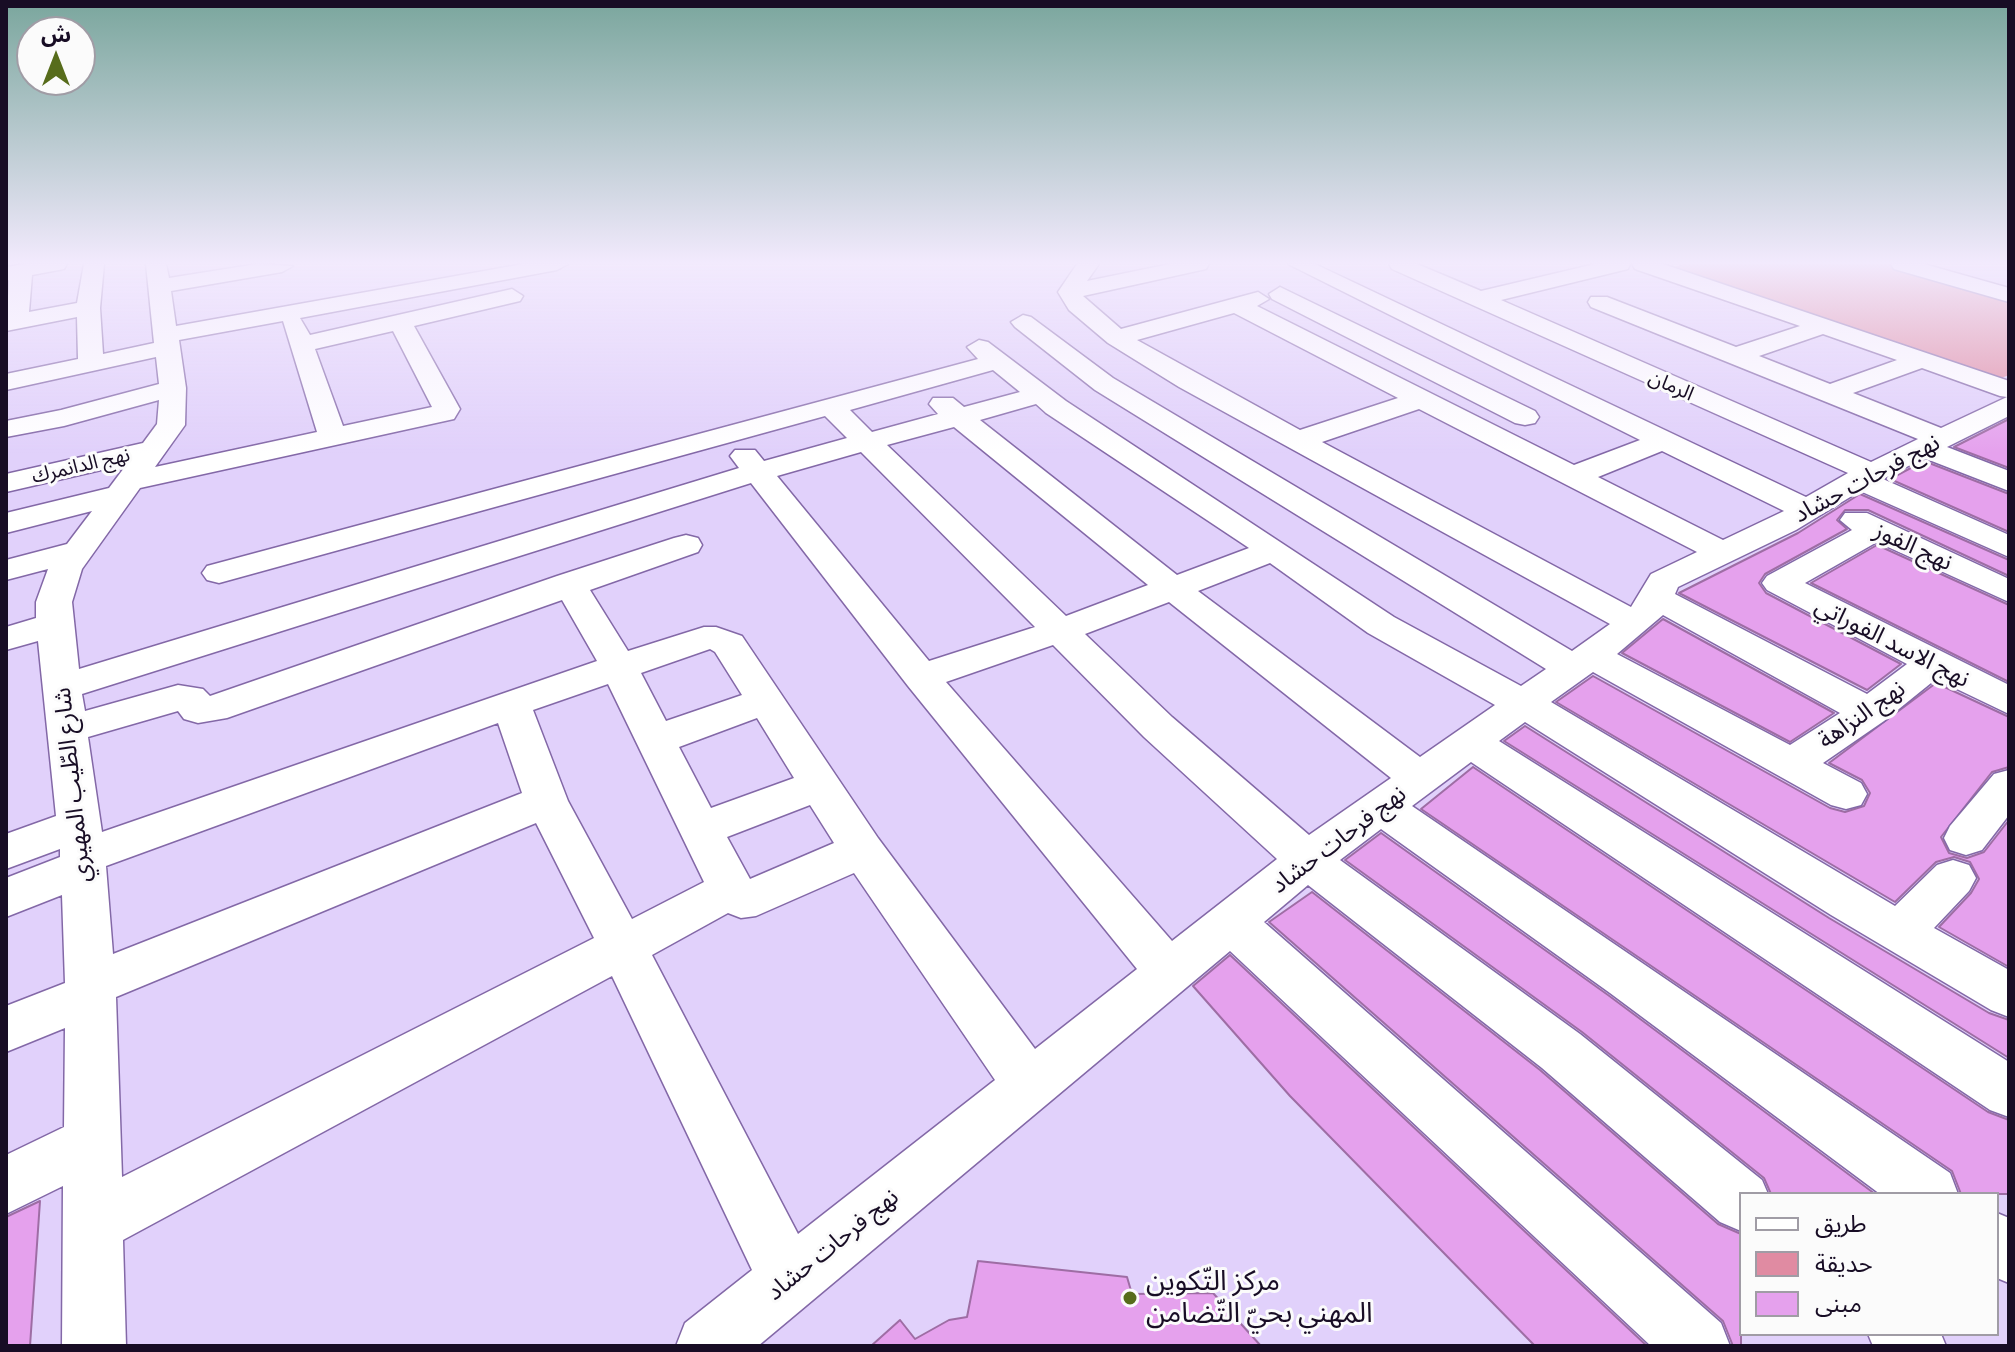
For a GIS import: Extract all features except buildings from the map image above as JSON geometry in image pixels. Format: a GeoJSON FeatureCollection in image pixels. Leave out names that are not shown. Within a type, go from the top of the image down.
{"type":"FeatureCollection","features":[{"type":"Feature","properties":{"kind":"street"},"geometry":{"type":"LineString","coordinates":[[89,327],[91,365]]}},
{"type":"Feature","properties":{"kind":"street","name":"شارع الطّيب المهيري"},"geometry":{"type":"LineString","coordinates":[[94,1346],[90,990],[83,849],[54,624],[59,584],[77,551],[171,425],[164,327]]}},
{"type":"Feature","properties":{"kind":"street"},"geometry":{"type":"LineString","coordinates":[[6,429],[64,418],[168,357],[248,327]]}},
{"type":"Feature","properties":{"kind":"street"},"geometry":{"type":"LineString","coordinates":[[294,327],[333,437]]}},
{"type":"Feature","properties":{"kind":"street"},"geometry":{"type":"LineString","coordinates":[[300,345],[378,327]]}},
{"type":"Feature","properties":{"kind":"street"},"geometry":{"type":"LineString","coordinates":[[6,523],[136,475],[333,437],[446,411],[403,327]]}},
{"type":"Feature","properties":{"kind":"street"},"geometry":{"type":"LineString","coordinates":[[1030,327],[1095,378],[1247,473],[1580,660],[1846,794]]}},
{"type":"Feature","properties":{"kind":"street"},"geometry":{"type":"LineString","coordinates":[[1104,327],[1117,338],[1303,444],[1646,610],[1870,712]]}},
{"type":"Feature","properties":{"kind":"street"},"geometry":{"type":"LineString","coordinates":[[1117,338],[1156,327]]}},
{"type":"Feature","properties":{"kind":"street"},"geometry":{"type":"LineString","coordinates":[[1281,327],[1722,552]]}},
{"type":"Feature","properties":{"kind":"street"},"geometry":{"type":"LineString","coordinates":[[1346,327],[1525,417]]}},
{"type":"Feature","properties":{"kind":"street"},"geometry":{"type":"LineString","coordinates":[[1443,327],[1503,352],[1662,441],[1840,487]]}},
{"type":"Feature","properties":{"kind":"street","name":"الرمان"},"geometry":{"type":"LineString","coordinates":[[1532,327],[1840,487]]}},
{"type":"Feature","properties":{"kind":"street"},"geometry":{"type":"LineString","coordinates":[[1662,327],[1827,394],[1971,430],[2009,482]]}},
{"type":"Feature","properties":{"kind":"street"},"geometry":{"type":"LineString","coordinates":[[1735,356],[1821,327]]}},
{"type":"Feature","properties":{"kind":"street"},"geometry":{"type":"LineString","coordinates":[[1827,327],[2009,390]]}},
{"type":"Feature","properties":{"kind":"street"},"geometry":{"type":"LineString","coordinates":[[1503,352],[1535,354],[1840,487],[2009,547]]}},
{"type":"Feature","properties":{"kind":"street"},"geometry":{"type":"LineString","coordinates":[[219,573],[830,406],[988,354],[1039,395],[1274,550],[1381,625],[1630,765],[1900,932],[2009,995]]}},
{"type":"Feature","properties":{"kind":"street"},"geometry":{"type":"LineString","coordinates":[[6,382],[91,365],[168,357]]}},
{"type":"Feature","properties":{"kind":"street"},"geometry":{"type":"LineString","coordinates":[[1827,394],[1921,360]]}},
{"type":"Feature","properties":{"kind":"street"},"geometry":{"type":"LineString","coordinates":[[908,378],[1174,589],[1401,793],[1628,978],[1926,1192]]}},
{"type":"Feature","properties":{"kind":"street"},"geometry":{"type":"LineString","coordinates":[[63,687],[760,471],[1039,395]]}},
{"type":"Feature","properties":{"kind":"street"},"geometry":{"type":"LineString","coordinates":[[1191,495],[1247,473],[1303,444],[1424,398]]}},
{"type":"Feature","properties":{"kind":"street"},"geometry":{"type":"LineString","coordinates":[[830,406],[1158,727],[1307,860],[1561,1051],[1739,1199]]}},
{"type":"Feature","properties":{"kind":"street","name":"نهج فرحات حشاد"},"geometry":{"type":"LineString","coordinates":[[708,1346],[1307,860],[1472,743],[1646,610],[1663,581],[1785,523],[1840,487],[1971,430]]}},
{"type":"Feature","properties":{"kind":"street"},"geometry":{"type":"LineString","coordinates":[[724,434],[760,471],[921,677],[1169,972]]}},
{"type":"Feature","properties":{"kind":"street"},"geometry":{"type":"LineString","coordinates":[[6,449],[46,440]]}},
{"type":"Feature","properties":{"kind":"street"},"geometry":{"type":"LineString","coordinates":[[1574,476],[1662,441]]}},
{"type":"Feature","properties":{"kind":"street","name":"نهج الدانمرك"},"geometry":{"type":"LineString","coordinates":[[6,483],[136,475]]}},
{"type":"Feature","properties":{"kind":"street","name":"نهج الفوز"},"geometry":{"type":"LineString","coordinates":[[1840,487],[1876,530],[2009,592]]}},
{"type":"Feature","properties":{"kind":"street","name":"نهج الاسد الفوراتي"},"geometry":{"type":"LineString","coordinates":[[1876,530],[1779,581],[1786,589],[2009,701]]}},
{"type":"Feature","properties":{"kind":"street"},"geometry":{"type":"LineString","coordinates":[[68,729],[178,698],[189,698],[198,710],[213,709],[569,583],[686,545]]}},
{"type":"Feature","properties":{"kind":"street"},"geometry":{"type":"LineString","coordinates":[[921,677],[1060,631],[1274,550]]}},
{"type":"Feature","properties":{"kind":"street"},"geometry":{"type":"LineString","coordinates":[[6,570],[77,551]]}},
{"type":"Feature","properties":{"kind":"street"},"geometry":{"type":"LineString","coordinates":[[569,583],[619,667],[731,890],[741,899],[756,897],[862,850]]}},
{"type":"Feature","properties":{"kind":"street"},"geometry":{"type":"LineString","coordinates":[[6,639],[54,624]]}},
{"type":"Feature","properties":{"kind":"street"},"geometry":{"type":"LineString","coordinates":[[6,898],[83,849],[704,638],[716,638],[729,644],[862,850],[1029,1084]]}},
{"type":"Feature","properties":{"kind":"street","name":"نهج النزاهة"},"geometry":{"type":"LineString","coordinates":[[1791,764],[1870,712],[1931,664]]}},
{"type":"Feature","properties":{"kind":"street"},"geometry":{"type":"LineString","coordinates":[[656,740],[767,700]]}},
{"type":"Feature","properties":{"kind":"street"},"geometry":{"type":"LineString","coordinates":[[511,704],[546,801],[623,947],[789,1280]]}},
{"type":"Feature","properties":{"kind":"street"},"geometry":{"type":"LineString","coordinates":[[1472,743],[2009,1092]]}},
{"type":"Feature","properties":{"kind":"street"},"geometry":{"type":"LineString","coordinates":[[699,830],[821,784]]}},
{"type":"Feature","properties":{"kind":"street"},"geometry":{"type":"LineString","coordinates":[[1900,932],[1959,858],[2009,785]]}},
{"type":"Feature","properties":{"kind":"street"},"geometry":{"type":"LineString","coordinates":[[6,1029],[90,990],[546,801]]}},
{"type":"Feature","properties":{"kind":"street"},"geometry":{"type":"LineString","coordinates":[[6,852],[83,849]]}},
{"type":"Feature","properties":{"kind":"street"},"geometry":{"type":"LineString","coordinates":[[94,1223],[731,890]]}},
{"type":"Feature","properties":{"kind":"street"},"geometry":{"type":"LineString","coordinates":[[1231,922],[1698,1346]]}},
{"type":"Feature","properties":{"kind":"street"},"geometry":{"type":"LineString","coordinates":[[6,1185],[92,1142]]}},
{"type":"Feature","properties":{"kind":"green space"},"geometry":{"type":"Polygon","coordinates":[[[1842,327],[2009,327],[2009,375],[1996,380],[1842,327]]]}},
{"type":"Feature","properties":{"kind":"place","name":"مركز التّكوين المهني بحيّ التّضامن"},"geometry":{"type":"Point","coordinates":[1130,1298]}}]}
